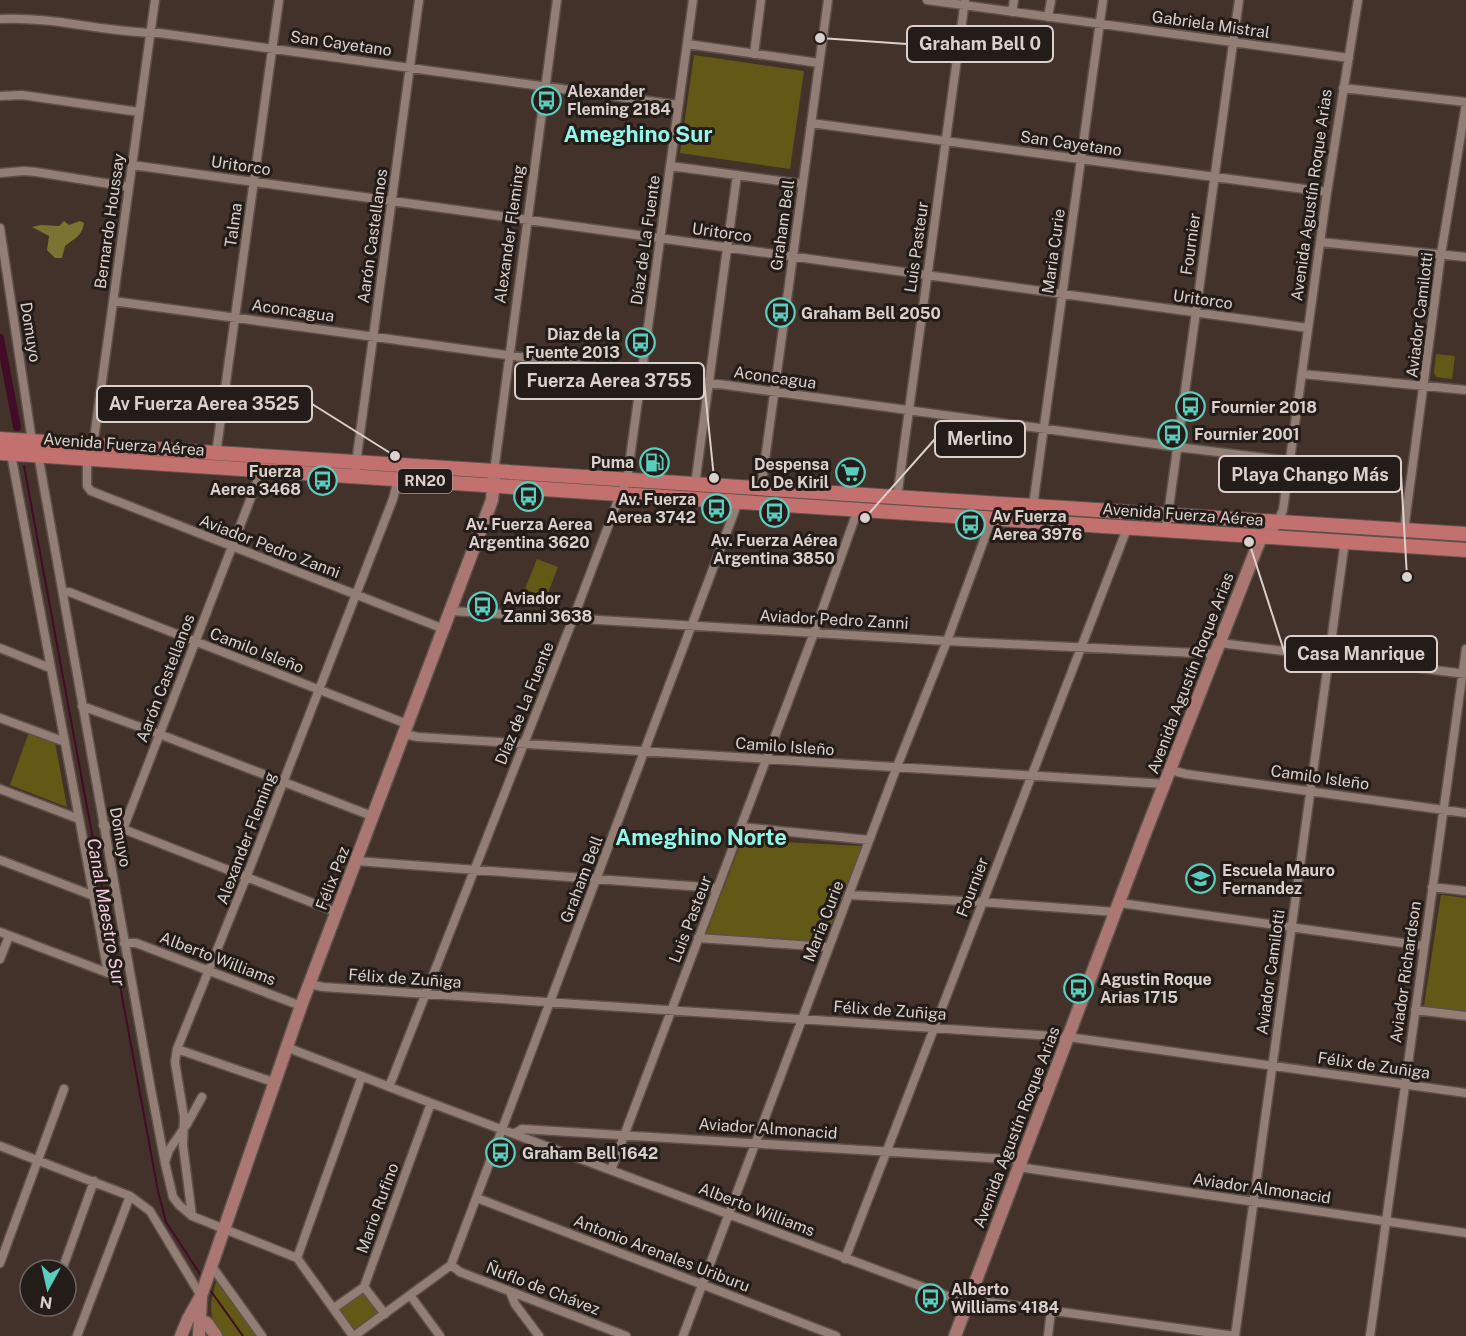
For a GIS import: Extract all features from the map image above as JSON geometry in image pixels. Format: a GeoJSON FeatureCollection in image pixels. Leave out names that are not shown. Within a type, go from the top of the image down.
{"type":"FeatureCollection","features":[{"type":"Feature","properties":{"kind":"main road","name":"Avenida Fuerza Aérea"},"geometry":{"type":"LineString","coordinates":[[0,440],[32,441],[90,452],[260,470],[494,472],[1033,506],[1263,536],[1466,549]]}},
{"type":"Feature","properties":{"kind":"main road"},"geometry":{"type":"LineString","coordinates":[[5,453],[15,448],[30,447],[32,441]]}},
{"type":"Feature","properties":{"kind":"main road","name":"Avenida Fuerza Aérea"},"geometry":{"type":"LineString","coordinates":[[5,453],[216,454],[356,470],[398,479],[1128,526],[1167,522],[1277,523],[1466,534]]}},
{"type":"Feature","properties":{"kind":"main road","name":"Félix Paz"},"geometry":{"type":"LineString","coordinates":[[181,1336],[201,1296],[273,1082],[492,500],[494,472]]}},
{"type":"Feature","properties":{"kind":"main road","name":"Avenida Agustín Roque Arias"},"geometry":{"type":"LineString","coordinates":[[955,1336],[1218,648],[1263,536],[1277,523]]}},
{"type":"Feature","properties":{"kind":"main road","name":"Félix Paz"},"geometry":{"type":"LineString","coordinates":[[200,1336],[201,1296]]}},
{"type":"Feature","properties":{"kind":"main road"},"geometry":{"type":"LineString","coordinates":[[201,1320],[207,1323],[216,1336]]}},
{"type":"Feature","properties":{"kind":"street","name":"Bernardo Houssay"},"geometry":{"type":"LineString","coordinates":[[87,486],[155,0]]}},
{"type":"Feature","properties":{"kind":"street","name":"Talma"},"geometry":{"type":"LineString","coordinates":[[216,454],[279,0]]}},
{"type":"Feature","properties":{"kind":"street","name":"Aarón Castellanos"},"geometry":{"type":"LineString","coordinates":[[356,470],[419,0]]}},
{"type":"Feature","properties":{"kind":"street","name":"Alexander Fleming"},"geometry":{"type":"LineString","coordinates":[[494,472],[557,0]]}},
{"type":"Feature","properties":{"kind":"street","name":"Díaz de La Fuente"},"geometry":{"type":"LineString","coordinates":[[389,1087],[627,480],[693,0]]}},
{"type":"Feature","properties":{"kind":"street"},"geometry":{"type":"LineString","coordinates":[[754,54],[761,0]]}},
{"type":"Feature","properties":{"kind":"street","name":"Graham Bell"},"geometry":{"type":"LineString","coordinates":[[761,489],[828,0]]}},
{"type":"Feature","properties":{"kind":"street","name":"Gabriela Mistral"},"geometry":{"type":"LineString","coordinates":[[927,0],[965,3],[1012,12],[1349,58]]}},
{"type":"Feature","properties":{"kind":"street"},"geometry":{"type":"LineString","coordinates":[[1012,12],[1014,0]]}},
{"type":"Feature","properties":{"kind":"street"},"geometry":{"type":"LineString","coordinates":[[1048,17],[1051,0]]}},
{"type":"Feature","properties":{"kind":"street","name":"Maria Curie"},"geometry":{"type":"LineString","coordinates":[[1033,506],[1103,0]]}},
{"type":"Feature","properties":{"kind":"street","name":"Fournier"},"geometry":{"type":"LineString","coordinates":[[1167,522],[1239,0]]}},
{"type":"Feature","properties":{"kind":"street","name":"Avenida Agustín Roque Arias"},"geometry":{"type":"LineString","coordinates":[[1277,523],[1283,510],[1327,192],[1358,0]]}},
{"type":"Feature","properties":{"kind":"street","name":"Luis Pasteur"},"geometry":{"type":"LineString","coordinates":[[897,498],[965,3]]}},
{"type":"Feature","properties":{"kind":"street","name":"San Cayetano"},"geometry":{"type":"LineString","coordinates":[[0,19],[31,18],[135,34],[150,33],[678,105]]}},
{"type":"Feature","properties":{"kind":"street"},"geometry":{"type":"LineString","coordinates":[[687,44],[819,63]]}},
{"type":"Feature","properties":{"kind":"street"},"geometry":{"type":"LineString","coordinates":[[1343,88],[1466,103]]}},
{"type":"Feature","properties":{"kind":"street"},"geometry":{"type":"LineString","coordinates":[[0,96],[22,95],[140,111]]}},
{"type":"Feature","properties":{"kind":"street","name":"Aviador Camilotti"},"geometry":{"type":"LineString","coordinates":[[1404,530],[1441,254],[1466,103]]}},
{"type":"Feature","properties":{"kind":"street","name":"San Cayetano"},"geometry":{"type":"LineString","coordinates":[[811,123],[1327,192]]}},
{"type":"Feature","properties":{"kind":"street","name":"Uritorco"},"geometry":{"type":"LineString","coordinates":[[132,165],[1308,328]]}},
{"type":"Feature","properties":{"kind":"street"},"geometry":{"type":"LineString","coordinates":[[670,166],[802,184]]}},
{"type":"Feature","properties":{"kind":"street"},"geometry":{"type":"LineString","coordinates":[[0,173],[36,172],[129,187]]}},
{"type":"Feature","properties":{"kind":"street"},"geometry":{"type":"LineString","coordinates":[[695,485],[737,175]]}},
{"type":"Feature","properties":{"kind":"street","name":"Domuyo"},"geometry":{"type":"LineString","coordinates":[[0,228],[32,441]]}},
{"type":"Feature","properties":{"kind":"street"},"geometry":{"type":"LineString","coordinates":[[1320,242],[1466,257]]}},
{"type":"Feature","properties":{"kind":"street","name":"Aconcagua"},"geometry":{"type":"LineString","coordinates":[[113,301],[1290,461]]}},
{"type":"Feature","properties":{"kind":"street"},"geometry":{"type":"LineString","coordinates":[[1302,374],[1466,390]]}},
{"type":"Feature","properties":{"kind":"street"},"geometry":{"type":"LineString","coordinates":[[0,959],[4,934],[108,973],[65,741],[5,453]]}},
{"type":"Feature","properties":{"kind":"street","name":"Domuyo"},"geometry":{"type":"LineString","coordinates":[[38,454],[165,1163],[173,1197],[192,1216]]}},
{"type":"Feature","properties":{"kind":"street","name":"Aarón Castellanos"},"geometry":{"type":"LineString","coordinates":[[123,829],[260,470]]}},
{"type":"Feature","properties":{"kind":"street","name":"Alexander Fleming"},"geometry":{"type":"LineString","coordinates":[[192,1216],[175,1062],[177,1049],[284,782],[393,499],[398,479]]}},
{"type":"Feature","properties":{"kind":"street","name":"Aviador Pedro Zanni"},"geometry":{"type":"LineString","coordinates":[[87,486],[91,491],[444,629]]}},
{"type":"Feature","properties":{"kind":"street","name":"Graham Bell"},"geometry":{"type":"LineString","coordinates":[[451,1265],[738,502]]}},
{"type":"Feature","properties":{"kind":"street","name":"Luis Pasteur"},"geometry":{"type":"LineString","coordinates":[[611,1170],[814,633],[858,509]]}},
{"type":"Feature","properties":{"kind":"street","name":"Maria Curie"},"geometry":{"type":"LineString","coordinates":[[682,1336],[896,768],[948,641],[992,518]]}},
{"type":"Feature","properties":{"kind":"street","name":"Fournier"},"geometry":{"type":"LineString","coordinates":[[845,1259],[1128,526]]}},
{"type":"Feature","properties":{"kind":"street","name":"Aviador Camilotti"},"geometry":{"type":"LineString","coordinates":[[1235,1336],[1345,541]]}},
{"type":"Feature","properties":{"kind":"street","name":"Camilo Isleño"},"geometry":{"type":"LineString","coordinates":[[63,592],[69,592],[318,689],[418,737],[1165,784]]}},
{"type":"Feature","properties":{"kind":"street","name":"Aviador Pedro Zanni"},"geometry":{"type":"LineString","coordinates":[[451,611],[948,641],[1218,648],[1329,656],[1464,673]]}},
{"type":"Feature","properties":{"kind":"street"},"geometry":{"type":"LineString","coordinates":[[0,648],[50,668]]}},
{"type":"Feature","properties":{"kind":"street","name":"Aviador Richardson"},"geometry":{"type":"LineString","coordinates":[[1370,1336],[1466,649]]}},
{"type":"Feature","properties":{"kind":"street"},"geometry":{"type":"LineString","coordinates":[[82,706],[372,816]]}},
{"type":"Feature","properties":{"kind":"street"},"geometry":{"type":"LineString","coordinates":[[0,718],[65,741]]}},
{"type":"Feature","properties":{"kind":"street","name":"Camilo Isleño"},"geometry":{"type":"LineString","coordinates":[[1170,770],[1466,813]]}},
{"type":"Feature","properties":{"kind":"street"},"geometry":{"type":"LineString","coordinates":[[0,789],[80,819]]}},
{"type":"Feature","properties":{"kind":"street"},"geometry":{"type":"LineString","coordinates":[[103,825],[123,829],[336,912]]}},
{"type":"Feature","properties":{"kind":"street"},"geometry":{"type":"LineString","coordinates":[[741,827],[869,840]]}},
{"type":"Feature","properties":{"kind":"street"},"geometry":{"type":"LineString","coordinates":[[0,861],[94,896]]}},
{"type":"Feature","properties":{"kind":"street"},"geometry":{"type":"LineString","coordinates":[[356,861],[717,888]]}},
{"type":"Feature","properties":{"kind":"street"},"geometry":{"type":"LineString","coordinates":[[1432,887],[1466,891]]}},
{"type":"Feature","properties":{"kind":"street"},"geometry":{"type":"LineString","coordinates":[[849,895],[1118,907],[1292,927],[1424,946]]}},
{"type":"Feature","properties":{"kind":"street"},"geometry":{"type":"LineString","coordinates":[[698,938],[829,946]]}},
{"type":"Feature","properties":{"kind":"street","name":"Alberto Williams"},"geometry":{"type":"LineString","coordinates":[[124,943],[136,943],[301,1006]]}},
{"type":"Feature","properties":{"kind":"street","name":"Félix de Zuñiga"},"geometry":{"type":"LineString","coordinates":[[309,984],[323,987],[550,1004],[1068,1037],[1466,1093]]}},
{"type":"Feature","properties":{"kind":"street"},"geometry":{"type":"LineString","coordinates":[[1415,1010],[1466,1016]]}},
{"type":"Feature","properties":{"kind":"street","name":"Alberto Williams"},"geometry":{"type":"LineString","coordinates":[[286,1047],[955,1299],[1051,1311],[1171,1332],[1235,1336]]}},
{"type":"Feature","properties":{"kind":"street"},"geometry":{"type":"LineString","coordinates":[[177,1049],[273,1082]]}},
{"type":"Feature","properties":{"kind":"street"},"geometry":{"type":"LineString","coordinates":[[297,1258],[362,1076]]}},
{"type":"Feature","properties":{"kind":"street"},"geometry":{"type":"LineString","coordinates":[[0,1263],[64,1089]]}},
{"type":"Feature","properties":{"kind":"street"},"geometry":{"type":"LineString","coordinates":[[165,1163],[169,1150],[202,1097]]}},
{"type":"Feature","properties":{"kind":"street","name":"Mario Rufino"},"geometry":{"type":"LineString","coordinates":[[364,1287],[431,1103]]}},
{"type":"Feature","properties":{"kind":"street","name":"Aviador Almonacid"},"geometry":{"type":"LineString","coordinates":[[514,1134],[522,1129],[624,1134],[887,1151],[1020,1164],[1253,1202],[1466,1233]]}},
{"type":"Feature","properties":{"kind":"street"},"geometry":{"type":"LineString","coordinates":[[0,1146],[130,1196],[150,1211],[201,1296]]}},
{"type":"Feature","properties":{"kind":"street"},"geometry":{"type":"LineString","coordinates":[[66,1258],[94,1181]]}},
{"type":"Feature","properties":{"kind":"street"},"geometry":{"type":"LineString","coordinates":[[76,1336],[130,1196]]}},
{"type":"Feature","properties":{"kind":"street","name":"Antonio Arenales Uriburu"},"geometry":{"type":"LineString","coordinates":[[477,1198],[836,1336]]}},
{"type":"Feature","properties":{"kind":"street"},"geometry":{"type":"LineString","coordinates":[[192,1216],[297,1258],[353,1336],[451,1265]]}},
{"type":"Feature","properties":{"kind":"street","name":"Ñuflo de Chávez"},"geometry":{"type":"LineString","coordinates":[[451,1265],[460,1272],[626,1336]]}},
{"type":"Feature","properties":{"kind":"street"},"geometry":{"type":"LineString","coordinates":[[212,1266],[262,1336]]}},
{"type":"Feature","properties":{"kind":"street"},"geometry":{"type":"LineString","coordinates":[[334,1308],[364,1287],[385,1314]]}},
{"type":"Feature","properties":{"kind":"street"},"geometry":{"type":"LineString","coordinates":[[510,1292],[515,1304],[538,1336]]}},
{"type":"Feature","properties":{"kind":"street"},"geometry":{"type":"LineString","coordinates":[[410,1295],[440,1336]]}},
{"type":"Feature","properties":{"kind":"street"},"geometry":{"type":"LineString","coordinates":[[1048,1336],[1051,1311]]}},
{"type":"Feature","properties":{"kind":"shaded area"},"geometry":{"type":"Polygon","coordinates":[[[694,55],[804,71],[790,169],[680,153],[694,55]]]}},
{"type":"Feature","properties":{"kind":"shaded area"},"geometry":{"type":"Polygon","coordinates":[[[64,221],[69,225],[80,221],[84,223],[80,234],[65,246],[62,258],[55,258],[47,250],[49,236],[32,227],[59,226],[64,221]]]}},
{"type":"Feature","properties":{"kind":"shaded area"},"geometry":{"type":"Polygon","coordinates":[[[1436,354],[1455,356],[1452,379],[1436,377],[1434,373],[1436,354]]]}},
{"type":"Feature","properties":{"kind":"shaded area"},"geometry":{"type":"Polygon","coordinates":[[[537,559],[558,567],[546,598],[525,589],[537,559]]]}},
{"type":"Feature","properties":{"kind":"shaded area"},"geometry":{"type":"Polygon","coordinates":[[[29,732],[55,742],[67,807],[10,785],[29,732]]]}},
{"type":"Feature","properties":{"kind":"shaded area"},"geometry":{"type":"Polygon","coordinates":[[[742,840],[863,846],[824,943],[706,934],[742,840]]]}},
{"type":"Feature","properties":{"kind":"shaded area"},"geometry":{"type":"Polygon","coordinates":[[[1441,895],[1466,898],[1466,1013],[1424,1006],[1441,895]]]}},
{"type":"Feature","properties":{"kind":"shaded area"},"geometry":{"type":"Polygon","coordinates":[[[217,1279],[258,1336],[221,1336],[213,1321],[211,1308],[217,1279]]]}},
{"type":"Feature","properties":{"kind":"shaded area"},"geometry":{"type":"Polygon","coordinates":[[[363,1292],[378,1313],[354,1330],[339,1309],[363,1292]]]}},
{"type":"Feature","properties":{"kind":"waterway","name":"Canal Maestro Sur"},"geometry":{"type":"LineString","coordinates":[[0,338],[17,427]]}},
{"type":"Feature","properties":{"kind":"waterway","name":"Canal Maestro Sur"},"geometry":{"type":"LineString","coordinates":[[24,466],[158,1191],[166,1222],[202,1277]]}},
{"type":"Feature","properties":{"kind":"waterway","name":"Canal Maestro Sur"},"geometry":{"type":"LineString","coordinates":[[208,1287],[243,1336]]}},
{"type":"Feature","properties":{"kind":"place","name":"Graham Bell 0"},"geometry":{"type":"Point","coordinates":[820,38]}},
{"type":"Feature","properties":{"kind":"place","name":"Alexander Fleming 2184"},"geometry":{"type":"Point","coordinates":[546,100]}},
{"type":"Feature","properties":{"kind":"place","name":"Graham Bell 2050"},"geometry":{"type":"Point","coordinates":[780,313]}},
{"type":"Feature","properties":{"kind":"place","name":"Diaz de la Fuente 2013"},"geometry":{"type":"Point","coordinates":[641,343]}},
{"type":"Feature","properties":{"kind":"place","name":"Fournier 2018"},"geometry":{"type":"Point","coordinates":[1190,407]}},
{"type":"Feature","properties":{"kind":"place","name":"Fournier 2001"},"geometry":{"type":"Point","coordinates":[1173,434]}},
{"type":"Feature","properties":{"kind":"place","name":"Av Fuerza Aerea 3525"},"geometry":{"type":"Point","coordinates":[395,456]}},
{"type":"Feature","properties":{"kind":"place","name":"Puma"},"geometry":{"type":"Point","coordinates":[655,462]}},
{"type":"Feature","properties":{"kind":"place","name":"Despensa Lo De Kiril"},"geometry":{"type":"Point","coordinates":[850,473]}},
{"type":"Feature","properties":{"kind":"place","name":"Fuerza Aerea 3755"},"geometry":{"type":"Point","coordinates":[714,478]}},
{"type":"Feature","properties":{"kind":"place","name":"Fuerza Aerea 3468"},"geometry":{"type":"Point","coordinates":[322,480]}},
{"type":"Feature","properties":{"kind":"place","name":"Av. Fuerza Aerea Argentina 3620"},"geometry":{"type":"Point","coordinates":[529,496]}},
{"type":"Feature","properties":{"kind":"place","name":"Av. Fuerza Aerea 3742"},"geometry":{"type":"Point","coordinates":[717,508]}},
{"type":"Feature","properties":{"kind":"place","name":"Av. Fuerza Aérea Argentina 3850"},"geometry":{"type":"Point","coordinates":[774,512]}},
{"type":"Feature","properties":{"kind":"place","name":"Merlino"},"geometry":{"type":"Point","coordinates":[865,518]}},
{"type":"Feature","properties":{"kind":"place","name":"Av Fuerza Aerea 3976"},"geometry":{"type":"Point","coordinates":[971,525]}},
{"type":"Feature","properties":{"kind":"place","name":"Casa Manrique"},"geometry":{"type":"Point","coordinates":[1249,542]}},
{"type":"Feature","properties":{"kind":"place","name":"Playa Chango Más"},"geometry":{"type":"Point","coordinates":[1407,577]}},
{"type":"Feature","properties":{"kind":"place","name":"Aviador Zanni 3638"},"geometry":{"type":"Point","coordinates":[482,607]}},
{"type":"Feature","properties":{"kind":"place","name":"Escuela Mauro Fernandez"},"geometry":{"type":"Point","coordinates":[1201,879]}},
{"type":"Feature","properties":{"kind":"place","name":"Agustin Roque Arias 1715"},"geometry":{"type":"Point","coordinates":[1079,988]}},
{"type":"Feature","properties":{"kind":"place","name":"Graham Bell 1642"},"geometry":{"type":"Point","coordinates":[501,1153]}},
{"type":"Feature","properties":{"kind":"place","name":"Alberto Williams 4184"},"geometry":{"type":"Point","coordinates":[930,1298]}},
{"type":"Feature","properties":{"kind":"district","name":"Ameghino Sur"},"geometry":{"type":"Point","coordinates":[638,134]}},
{"type":"Feature","properties":{"kind":"district","name":"Ameghino Norte"},"geometry":{"type":"Point","coordinates":[701,837]}}]}
